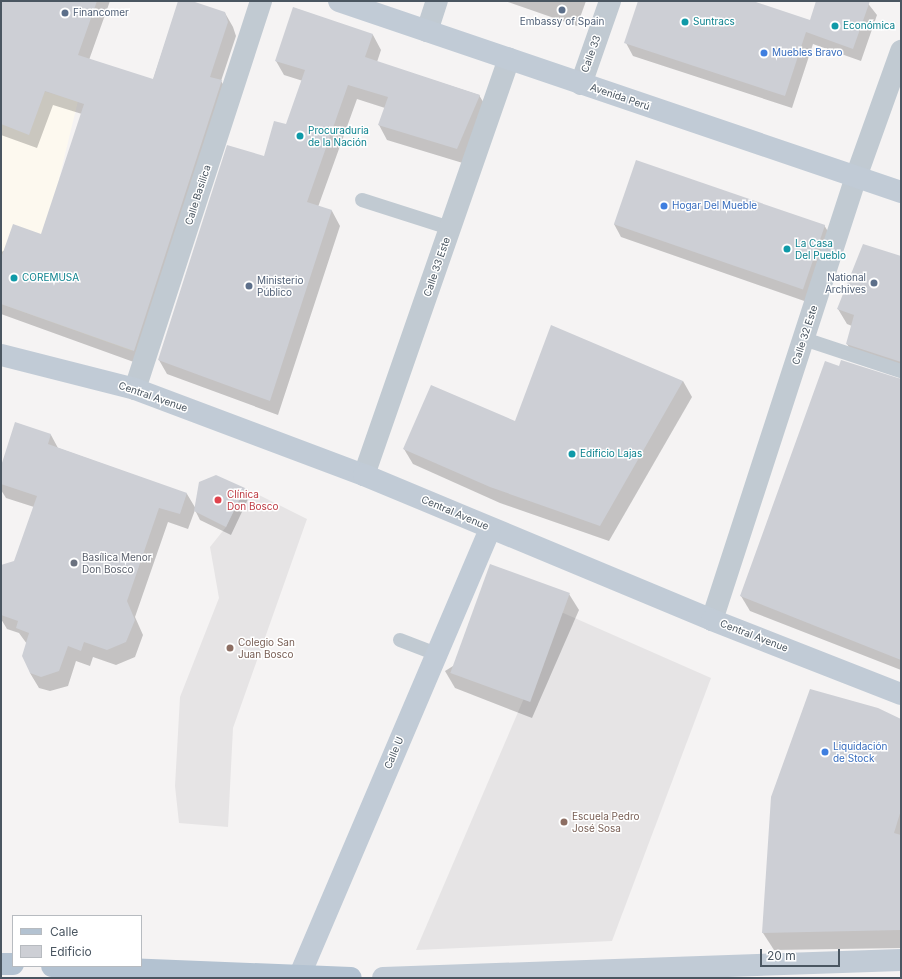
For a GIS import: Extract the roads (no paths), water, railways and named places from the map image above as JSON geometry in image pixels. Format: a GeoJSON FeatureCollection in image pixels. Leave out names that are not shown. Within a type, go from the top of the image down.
{"type":"FeatureCollection","features":[{"type":"Feature","properties":{"kind":"main road","name":"Avenida Perú"},"geometry":{"type":"LineString","coordinates":[[339,1],[901,192]]}},
{"type":"Feature","properties":{"kind":"main road","name":"Central Avenue"},"geometry":{"type":"LineString","coordinates":[[1,355],[135,389],[364,475],[712,620],[901,694]]}},
{"type":"Feature","properties":{"kind":"main road","name":"Calle U"},"geometry":{"type":"LineString","coordinates":[[299,977],[490,528]]}},
{"type":"Feature","properties":{"kind":"main road"},"geometry":{"type":"LineString","coordinates":[[383,978],[511,976],[901,960]]}},
{"type":"Feature","properties":{"kind":"main road"},"geometry":{"type":"LineString","coordinates":[[1,964],[12,964]]}},
{"type":"Feature","properties":{"kind":"main road"},"geometry":{"type":"LineString","coordinates":[[67,967],[183,975],[352,978]]}},
{"type":"Feature","properties":{"kind":"street","name":"Calle Basilica"},"geometry":{"type":"LineString","coordinates":[[135,389],[261,1]]}},
{"type":"Feature","properties":{"kind":"street"},"geometry":{"type":"LineString","coordinates":[[427,31],[437,1]]}},
{"type":"Feature","properties":{"kind":"street","name":"Calle 33"},"geometry":{"type":"LineString","coordinates":[[581,84],[610,1]]}},
{"type":"Feature","properties":{"kind":"street","name":"Calle 32 Este"},"geometry":{"type":"LineString","coordinates":[[712,620],[856,177],[901,51]]}},
{"type":"Feature","properties":{"kind":"street","name":"Calle 33 Este"},"geometry":{"type":"LineString","coordinates":[[364,475],[509,59]]}},
{"type":"Feature","properties":{"kind":"lane"},"geometry":{"type":"LineString","coordinates":[[362,200],[450,228]]}},
{"type":"Feature","properties":{"kind":"lane"},"geometry":{"type":"LineString","coordinates":[[804,338],[901,371]]}},
{"type":"Feature","properties":{"kind":"lane"},"geometry":{"type":"LineString","coordinates":[[400,640],[436,654]]}},
{"type":"Feature","properties":{"kind":"place","name":"Embassy of Spain"},"geometry":{"type":"Point","coordinates":[562,10]}},
{"type":"Feature","properties":{"kind":"place","name":"Financomer"},"geometry":{"type":"Point","coordinates":[65,13]}},
{"type":"Feature","properties":{"kind":"place","name":"Suntracs"},"geometry":{"type":"Point","coordinates":[685,22]}},
{"type":"Feature","properties":{"kind":"place","name":"Económica"},"geometry":{"type":"Point","coordinates":[835,26]}},
{"type":"Feature","properties":{"kind":"place","name":"Muebles Bravo"},"geometry":{"type":"Point","coordinates":[764,53]}},
{"type":"Feature","properties":{"kind":"place","name":"Procuraduria de la Nación"},"geometry":{"type":"Point","coordinates":[300,136]}},
{"type":"Feature","properties":{"kind":"place","name":"Hogar Del Mueble"},"geometry":{"type":"Point","coordinates":[664,206]}},
{"type":"Feature","properties":{"kind":"place","name":"La Casa Del Pueblo"},"geometry":{"type":"Point","coordinates":[787,249]}},
{"type":"Feature","properties":{"kind":"place","name":"COREMUSA"},"geometry":{"type":"Point","coordinates":[14,278]}},
{"type":"Feature","properties":{"kind":"place","name":"National Archives"},"geometry":{"type":"Point","coordinates":[874,283]}},
{"type":"Feature","properties":{"kind":"place","name":"Ministerio Público"},"geometry":{"type":"Point","coordinates":[249,286]}},
{"type":"Feature","properties":{"kind":"place","name":"Edificio Lajas"},"geometry":{"type":"Point","coordinates":[572,454]}},
{"type":"Feature","properties":{"kind":"place","name":"Clínica Don Bosco"},"geometry":{"type":"Point","coordinates":[218,500]}},
{"type":"Feature","properties":{"kind":"place","name":"Basílica Menor Don Bosco"},"geometry":{"type":"Point","coordinates":[74,563]}},
{"type":"Feature","properties":{"kind":"place","name":"Colegio San Juan Bosco"},"geometry":{"type":"Point","coordinates":[230,648]}},
{"type":"Feature","properties":{"kind":"place","name":"Liquidación de Stock"},"geometry":{"type":"Point","coordinates":[825,752]}},
{"type":"Feature","properties":{"kind":"place","name":"Escuela Pedro José Sosa"},"geometry":{"type":"Point","coordinates":[564,822]}}]}
